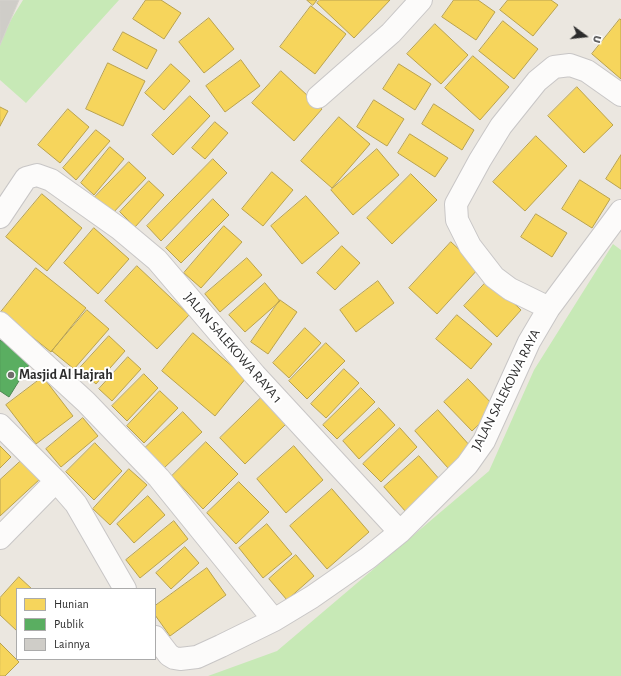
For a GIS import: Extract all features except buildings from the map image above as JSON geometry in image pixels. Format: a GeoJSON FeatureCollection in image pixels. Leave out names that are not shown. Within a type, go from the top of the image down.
{"type":"FeatureCollection","features":[{"type":"Feature","properties":{"kind":"street"},"geometry":{"type":"LineString","coordinates":[[318,97],[392,33],[421,0]]}},
{"type":"Feature","properties":{"kind":"street"},"geometry":{"type":"LineString","coordinates":[[549,308],[510,289],[494,277],[470,246],[457,220],[456,204],[501,126],[537,81],[554,67],[570,65],[588,71],[621,95]]}},
{"type":"Feature","properties":{"kind":"street","name":"JALAN SALEKOWA RAYA 1"},"geometry":{"type":"LineString","coordinates":[[0,217],[19,186],[26,178],[37,175],[50,180],[120,229],[157,260],[255,375],[400,532]]}},
{"type":"Feature","properties":{"kind":"street","name":"JALAN SALEKOWA RAYA"},"geometry":{"type":"LineString","coordinates":[[156,638],[169,655],[174,658],[188,659],[197,657],[274,620],[312,597],[368,558],[400,532],[467,465],[484,441],[529,342],[549,308],[621,211]]}},
{"type":"Feature","properties":{"kind":"street"},"geometry":{"type":"LineString","coordinates":[[0,322],[86,402],[159,478],[274,620]]}},
{"type":"Feature","properties":{"kind":"street"},"geometry":{"type":"LineString","coordinates":[[0,425],[56,481],[76,504],[124,588]]}},
{"type":"Feature","properties":{"kind":"street"},"geometry":{"type":"LineString","coordinates":[[0,538],[56,481]]}},
{"type":"Feature","properties":{"kind":"green space"},"geometry":{"type":"Polygon","coordinates":[[[23,0],[119,0],[26,103],[0,80],[0,42],[23,0]]]}},
{"type":"Feature","properties":{"kind":"green space"},"geometry":{"type":"Polygon","coordinates":[[[613,244],[621,250],[621,676],[208,676],[277,651],[489,471],[534,370],[613,244]]]}},
{"type":"Feature","properties":{"kind":"place","name":"Masjid Al Hajrah"},"geometry":{"type":"Point","coordinates":[11,375]}}]}
